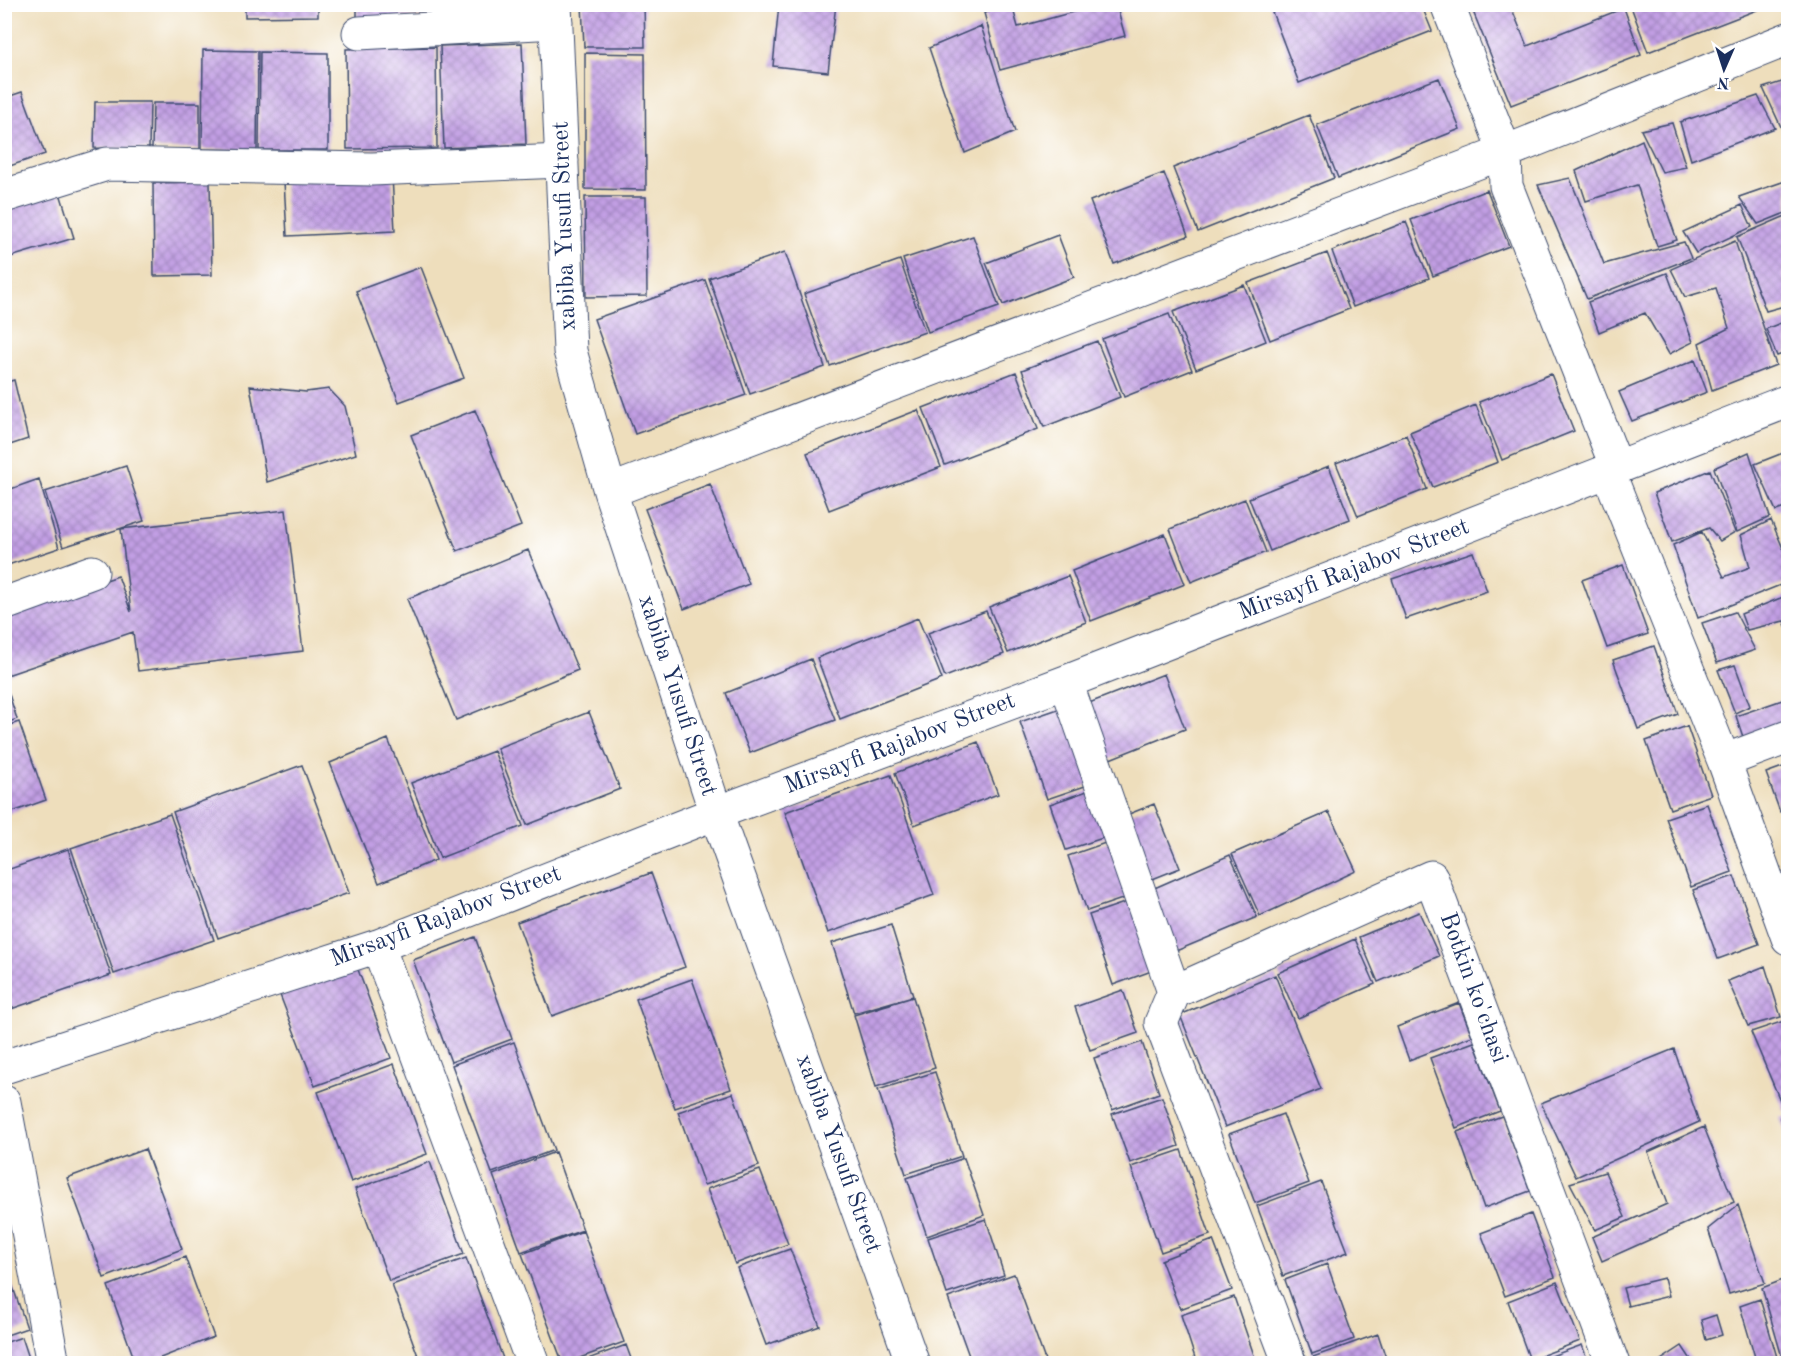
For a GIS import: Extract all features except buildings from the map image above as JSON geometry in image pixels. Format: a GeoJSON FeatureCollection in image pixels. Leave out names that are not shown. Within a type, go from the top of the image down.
{"type":"FeatureCollection","features":[{"type":"Feature","properties":{"kind":"street"},"geometry":{"type":"LineString","coordinates":[[1447,4],[1505,152],[1506,186],[1724,761],[1788,938]]}},
{"type":"Feature","properties":{"kind":"street"},"geometry":{"type":"LineString","coordinates":[[359,33],[555,13]]}},
{"type":"Feature","properties":{"kind":"street","name":"xabiba Yusufi Street"},"geometry":{"type":"LineString","coordinates":[[555,13],[570,351],[610,491],[716,813],[913,1364]]}},
{"type":"Feature","properties":{"kind":"street"},"geometry":{"type":"LineString","coordinates":[[610,491],[1505,152],[1788,39]]}},
{"type":"Feature","properties":{"kind":"street"},"geometry":{"type":"LineString","coordinates":[[4,196],[106,164],[372,169],[562,161]]}},
{"type":"Feature","properties":{"kind":"street","name":"Mirsayfi Rajabov Street"},"geometry":{"type":"LineString","coordinates":[[4,1067],[378,946],[716,813],[1066,682],[1788,401]]}},
{"type":"Feature","properties":{"kind":"street"},"geometry":{"type":"LineString","coordinates":[[4,604],[92,572]]}},
{"type":"Feature","properties":{"kind":"street"},"geometry":{"type":"LineString","coordinates":[[1066,682],[1174,992],[1161,1023],[1290,1364]]}},
{"type":"Feature","properties":{"kind":"street"},"geometry":{"type":"LineString","coordinates":[[1724,761],[1788,737]]}},
{"type":"Feature","properties":{"kind":"street","name":"Botkin ko'chasi"},"geometry":{"type":"LineString","coordinates":[[1174,992],[1431,877],[1613,1364]]}},
{"type":"Feature","properties":{"kind":"street"},"geometry":{"type":"LineString","coordinates":[[378,946],[532,1364]]}},
{"type":"Feature","properties":{"kind":"street"},"geometry":{"type":"LineString","coordinates":[[4,1102],[53,1364]]}}]}
